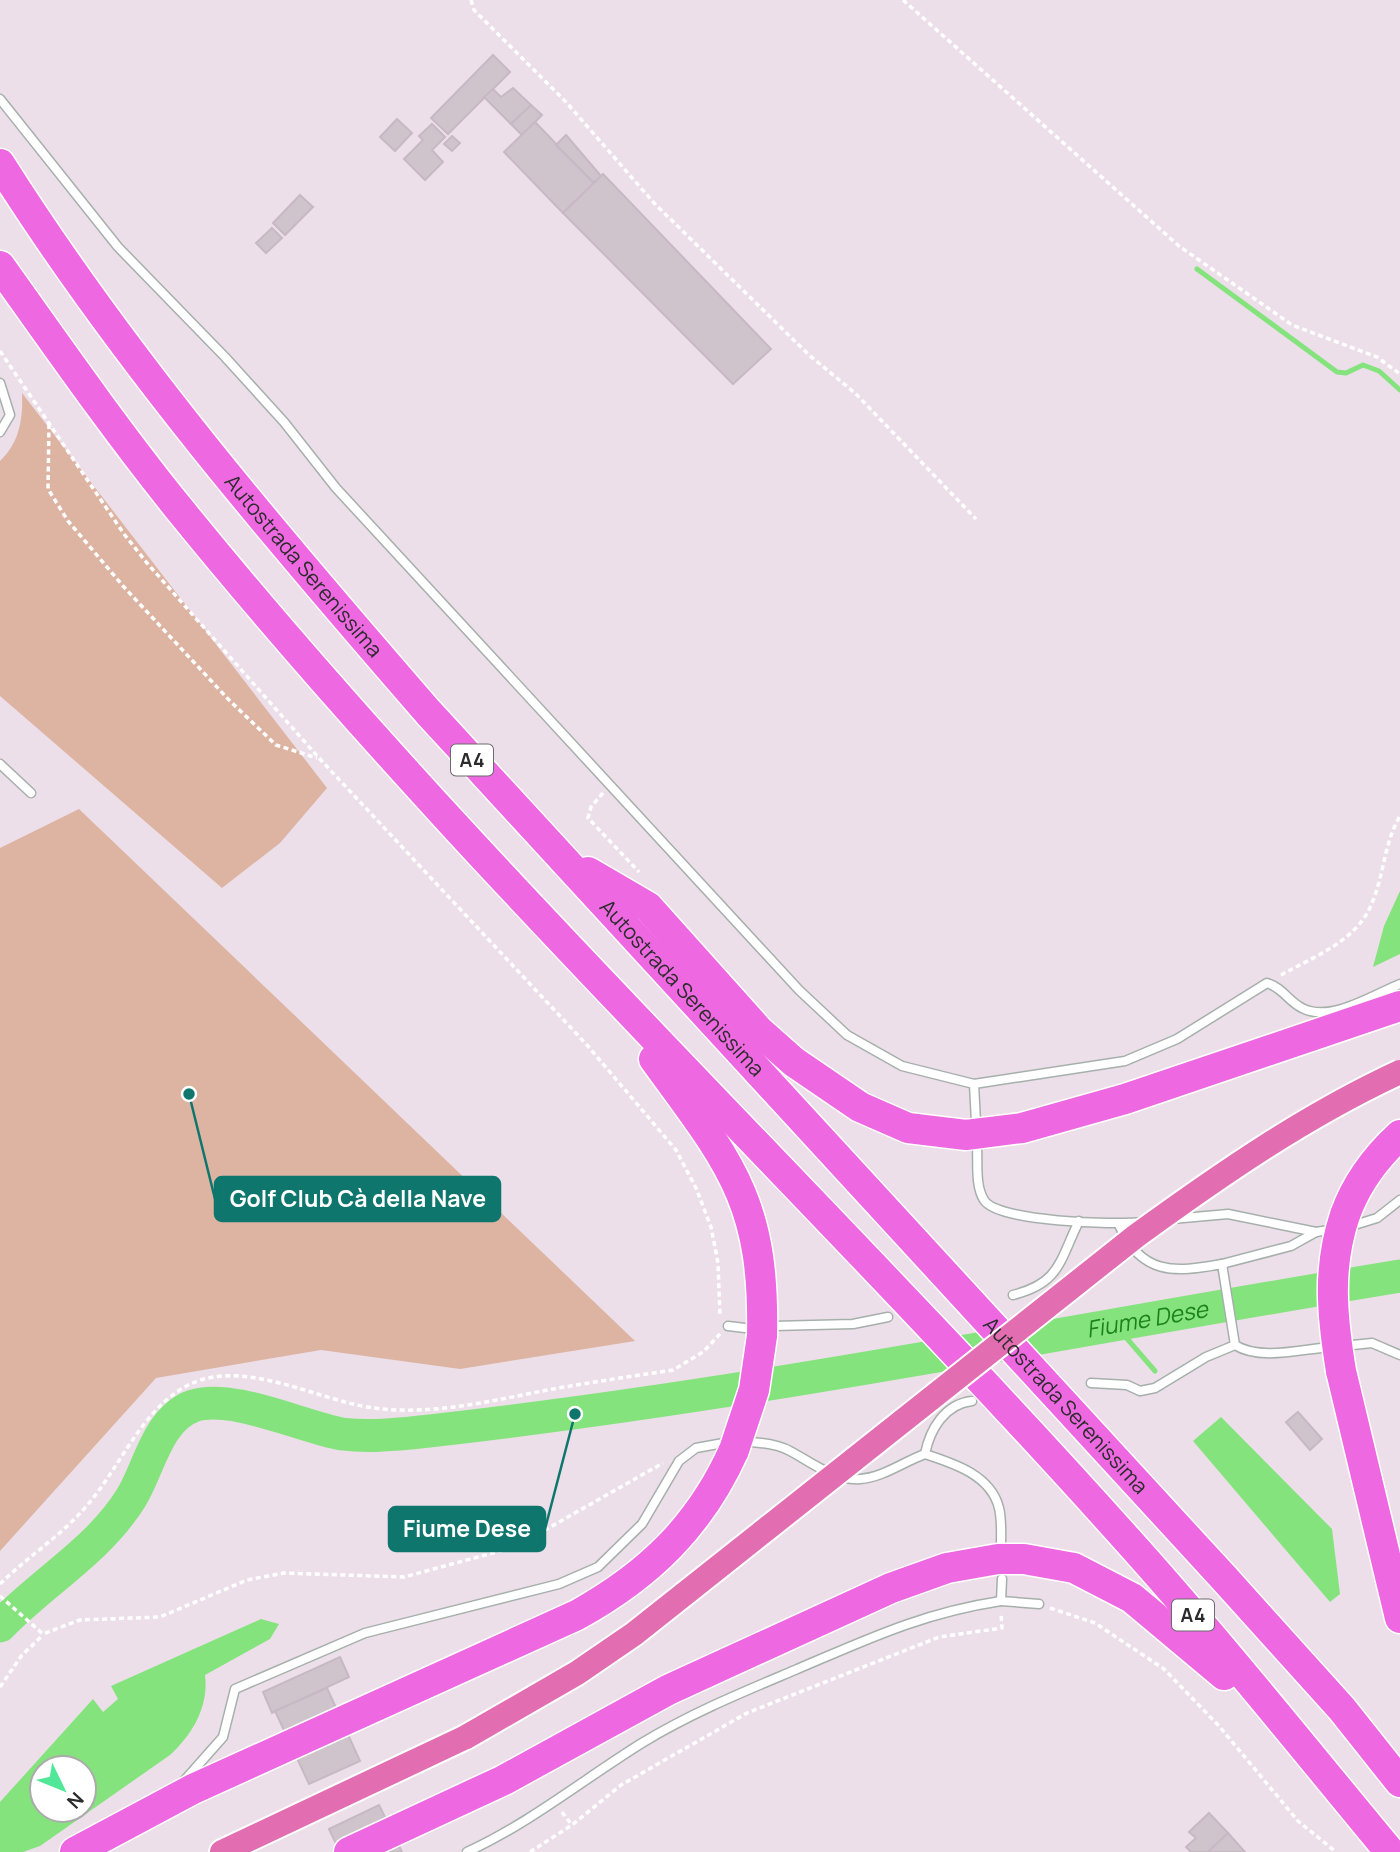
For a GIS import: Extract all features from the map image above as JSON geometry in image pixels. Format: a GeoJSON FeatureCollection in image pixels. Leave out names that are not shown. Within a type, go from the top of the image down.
{"type":"FeatureCollection","features":[{"type":"Feature","properties":{"kind":"highway","name":"Autostrada Serenissima"},"geometry":{"type":"LineString","coordinates":[[0,164],[118,335],[230,481],[428,712],[1342,1709],[1400,1782]]}},
{"type":"Feature","properties":{"kind":"highway","name":"A4"},"geometry":{"type":"LineString","coordinates":[[0,266],[174,503],[390,754],[942,1340],[979,1394],[1202,1625],[1390,1852]]}},
{"type":"Feature","properties":{"kind":"highway"},"geometry":{"type":"LineString","coordinates":[[559,854],[648,907],[759,1031],[794,1062],[860,1108],[908,1128],[967,1135],[1022,1128],[1125,1099],[1400,1006]]}},
{"type":"Feature","properties":{"kind":"highway"},"geometry":{"type":"LineString","coordinates":[[75,1852],[193,1789],[577,1615],[627,1586],[686,1529],[724,1472],[754,1390],[760,1330],[763,1285],[759,1248],[744,1194],[721,1151],[654,1059],[563,958],[517,891]]}},
{"type":"Feature","properties":{"kind":"highway"},"geometry":{"type":"LineString","coordinates":[[1400,1135],[1372,1164],[1352,1196],[1336,1242],[1331,1300],[1341,1371],[1400,1618]]}},
{"type":"Feature","properties":{"kind":"highway"},"geometry":{"type":"LineString","coordinates":[[349,1852],[504,1780],[668,1690],[891,1588],[947,1568],[998,1559],[1024,1559],[1074,1568],[1132,1598],[1220,1671],[1278,1740],[1335,1786]]}},
{"type":"Feature","properties":{"kind":"main road"},"geometry":{"type":"LineString","coordinates":[[222,1852],[466,1737],[577,1673],[634,1634],[1136,1236],[1221,1174],[1300,1124],[1400,1072]]}},
{"type":"Feature","properties":{"kind":"lane"},"geometry":{"type":"LineString","coordinates":[[0,99],[118,247],[284,422],[336,488],[611,783],[799,990],[848,1035],[902,1066],[974,1084],[1125,1060],[1177,1039],[1267,982],[1280,987],[1299,1007],[1315,1014],[1341,1008],[1400,984]]}},
{"type":"Feature","properties":{"kind":"lane"},"geometry":{"type":"LineString","coordinates":[[0,383],[10,415],[0,432]]}},
{"type":"Feature","properties":{"kind":"lane"},"geometry":{"type":"LineString","coordinates":[[0,764],[31,793]]}},
{"type":"Feature","properties":{"kind":"lane"},"geometry":{"type":"LineString","coordinates":[[974,1084],[976,1122]]}},
{"type":"Feature","properties":{"kind":"lane"},"geometry":{"type":"LineString","coordinates":[[977,1147],[979,1185],[983,1199],[990,1208],[1004,1213],[1119,1225],[1228,1214],[1317,1232]]}},
{"type":"Feature","properties":{"kind":"lane"},"geometry":{"type":"LineString","coordinates":[[1119,1225],[1136,1255],[1169,1270],[1189,1270],[1291,1246],[1317,1232],[1367,1222],[1387,1213],[1400,1200]]}},
{"type":"Feature","properties":{"kind":"lane"},"geometry":{"type":"LineString","coordinates":[[1013,1295],[1037,1289],[1048,1282],[1079,1221]]}},
{"type":"Feature","properties":{"kind":"lane"},"geometry":{"type":"LineString","coordinates":[[1222,1264],[1235,1345],[1245,1351],[1259,1353],[1372,1343],[1400,1355]]}},
{"type":"Feature","properties":{"kind":"lane"},"geometry":{"type":"LineString","coordinates":[[728,1325],[760,1330],[853,1324],[888,1317]]}},
{"type":"Feature","properties":{"kind":"lane"},"geometry":{"type":"LineString","coordinates":[[1091,1383],[1127,1385],[1140,1391],[1155,1388],[1206,1357],[1235,1345]]}},
{"type":"Feature","properties":{"kind":"lane"},"geometry":{"type":"LineString","coordinates":[[925,1454],[929,1435],[942,1418],[959,1402],[979,1394]]}},
{"type":"Feature","properties":{"kind":"lane"},"geometry":{"type":"LineString","coordinates":[[162,1806],[223,1737],[235,1689],[365,1633],[559,1584],[598,1567],[642,1524],[679,1461],[696,1448],[719,1442],[755,1442],[787,1449],[824,1471],[857,1480],[881,1475],[902,1462],[925,1454],[953,1463],[980,1479],[992,1493],[999,1508],[1002,1547]]}},
{"type":"Feature","properties":{"kind":"lane"},"geometry":{"type":"LineString","coordinates":[[1000,1601],[1002,1580]]}},
{"type":"Feature","properties":{"kind":"lane"},"geometry":{"type":"LineString","coordinates":[[467,1852],[554,1802],[642,1743],[714,1703],[902,1624],[950,1609],[1000,1601],[1039,1604]]}},
{"type":"Feature","properties":{"kind":"path"},"geometry":{"type":"LineString","coordinates":[[471,0],[474,10],[566,102],[654,203],[809,355],[855,393],[976,519]]}},
{"type":"Feature","properties":{"kind":"path"},"geometry":{"type":"LineString","coordinates":[[902,0],[1179,246],[1292,325],[1377,357],[1400,374]]}},
{"type":"Feature","properties":{"kind":"path"},"geometry":{"type":"LineString","coordinates":[[0,351],[124,534],[319,758],[587,1045],[676,1150],[696,1188],[711,1227],[718,1263],[720,1319],[728,1325],[703,1352],[673,1370],[433,1409],[373,1408],[279,1383],[248,1378],[217,1377],[186,1386],[161,1403],[110,1479],[82,1512],[0,1584]]}},
{"type":"Feature","properties":{"kind":"path"},"geometry":{"type":"LineString","coordinates":[[49,423],[48,489],[68,521],[123,586],[276,745],[319,758]]}},
{"type":"Feature","properties":{"kind":"path"},"geometry":{"type":"LineString","coordinates":[[611,783],[591,807],[588,818],[647,881]]}},
{"type":"Feature","properties":{"kind":"path"},"geometry":{"type":"LineString","coordinates":[[1267,982],[1346,939],[1362,922],[1372,903],[1393,828],[1400,816]]}},
{"type":"Feature","properties":{"kind":"path"},"geometry":{"type":"LineString","coordinates":[[0,1687],[22,1655],[43,1634],[80,1620],[160,1617],[247,1580],[284,1573],[404,1577],[515,1547],[648,1469],[679,1461]]}},
{"type":"Feature","properties":{"kind":"path"},"geometry":{"type":"LineString","coordinates":[[0,1596],[43,1634]]}},
{"type":"Feature","properties":{"kind":"path"},"geometry":{"type":"LineString","coordinates":[[530,1852],[572,1825],[621,1786],[747,1713],[939,1637],[1002,1628],[1000,1601]]}},
{"type":"Feature","properties":{"kind":"path"},"geometry":{"type":"LineString","coordinates":[[1039,1604],[1095,1623],[1164,1669],[1219,1726],[1298,1821],[1336,1852]]}},
{"type":"Feature","properties":{"kind":"path"},"geometry":{"type":"LineString","coordinates":[[554,1802],[572,1825]]}},
{"type":"Feature","properties":{"kind":"shaded area"},"geometry":{"type":"Polygon","coordinates":[[[22,393],[327,788],[280,843],[222,888],[0,696],[0,461],[12,446],[19,429],[22,393]]]}},
{"type":"Feature","properties":{"kind":"shaded area"},"geometry":{"type":"Polygon","coordinates":[[[79,809],[635,1341],[460,1369],[321,1350],[156,1378],[0,1551],[0,848],[79,809]]]}},
{"type":"Feature","properties":{"kind":"shaded area"},"geometry":{"type":"Polygon","coordinates":[[[1400,891],[1400,954],[1373,967],[1384,926],[1400,891]]]}},
{"type":"Feature","properties":{"kind":"shaded area"},"geometry":{"type":"Polygon","coordinates":[[[1221,1417],[1332,1529],[1340,1594],[1330,1602],[1193,1441],[1221,1417]]]}},
{"type":"Feature","properties":{"kind":"shaded area"},"geometry":{"type":"Polygon","coordinates":[[[261,1619],[279,1624],[270,1639],[205,1675],[202,1708],[186,1738],[170,1755],[98,1805],[98,1754],[43,1754],[93,1699],[103,1712],[118,1699],[111,1686],[261,1619]]]}},
{"type":"Feature","properties":{"kind":"shaded area"},"geometry":{"type":"Polygon","coordinates":[[[28,1771],[28,1824],[71,1824],[40,1846],[23,1852],[0,1852],[0,1802],[28,1771]]]}},
{"type":"Feature","properties":{"kind":"building"},"geometry":{"type":"Polygon","coordinates":[[[493,55],[510,72],[448,134],[431,118],[493,55]]]}},
{"type":"Feature","properties":{"kind":"building"},"geometry":{"type":"Polygon","coordinates":[[[513,88],[531,105],[511,124],[484,97],[493,89],[501,97],[513,88]]]}},
{"type":"Feature","properties":{"kind":"building"},"geometry":{"type":"Polygon","coordinates":[[[531,105],[542,115],[522,135],[511,124],[531,105]]]}},
{"type":"Feature","properties":{"kind":"building"},"geometry":{"type":"Polygon","coordinates":[[[397,119],[412,133],[395,151],[380,137],[397,119]]]}},
{"type":"Feature","properties":{"kind":"building"},"geometry":{"type":"Polygon","coordinates":[[[535,122],[594,183],[563,213],[504,152],[535,122]]]}},
{"type":"Feature","properties":{"kind":"building"},"geometry":{"type":"Polygon","coordinates":[[[432,124],[445,137],[432,150],[443,162],[425,180],[404,159],[423,140],[419,136],[432,124]]]}},
{"type":"Feature","properties":{"kind":"building"},"geometry":{"type":"Polygon","coordinates":[[[566,135],[601,176],[594,183],[556,145],[566,135]]]}},
{"type":"Feature","properties":{"kind":"building"},"geometry":{"type":"Polygon","coordinates":[[[452,136],[460,143],[452,151],[444,144],[452,136]]]}},
{"type":"Feature","properties":{"kind":"building"},"geometry":{"type":"Polygon","coordinates":[[[603,174],[771,349],[733,384],[563,213],[603,174]]]}},
{"type":"Feature","properties":{"kind":"building"},"geometry":{"type":"Polygon","coordinates":[[[300,195],[313,207],[285,235],[273,223],[300,195]]]}},
{"type":"Feature","properties":{"kind":"building"},"geometry":{"type":"Polygon","coordinates":[[[272,228],[282,238],[266,253],[256,243],[272,228]]]}},
{"type":"Feature","properties":{"kind":"building"},"geometry":{"type":"Polygon","coordinates":[[[1298,1412],[1322,1439],[1310,1450],[1286,1422],[1298,1412]]]}},
{"type":"Feature","properties":{"kind":"building"},"geometry":{"type":"Polygon","coordinates":[[[340,1657],[349,1677],[272,1713],[263,1692],[340,1657]]]}},
{"type":"Feature","properties":{"kind":"building"},"geometry":{"type":"Polygon","coordinates":[[[327,1688],[360,1761],[309,1784],[275,1711],[327,1688]]]}},
{"type":"Feature","properties":{"kind":"building"},"geometry":{"type":"Polygon","coordinates":[[[379,1805],[402,1852],[340,1852],[329,1829],[379,1805]]]}},
{"type":"Feature","properties":{"kind":"building"},"geometry":{"type":"Polygon","coordinates":[[[1209,1813],[1228,1833],[1208,1852],[1191,1852],[1186,1847],[1196,1838],[1189,1832],[1209,1813]]]}},
{"type":"Feature","properties":{"kind":"building"},"geometry":{"type":"Polygon","coordinates":[[[1228,1833],[1245,1852],[1208,1852],[1228,1833]]]}},
{"type":"Feature","properties":{"kind":"waterway"},"geometry":{"type":"LineString","coordinates":[[1197,269],[1337,372],[1346,373],[1363,365],[1379,371],[1400,390]]}},
{"type":"Feature","properties":{"kind":"waterway","name":"Fiume Dese"},"geometry":{"type":"LineString","coordinates":[[0,1626],[86,1550],[118,1517],[131,1498],[162,1433],[181,1412],[193,1406],[209,1403],[247,1407],[342,1434],[368,1436],[411,1433],[783,1382],[1400,1276]]}},
{"type":"Feature","properties":{"kind":"waterway"},"geometry":{"type":"LineString","coordinates":[[1117,1327],[1155,1371]]}},
{"type":"Feature","properties":{"kind":"place","name":"Golf Club Cà della Nave"},"geometry":{"type":"Point","coordinates":[189,1094]}},
{"type":"Feature","properties":{"kind":"place","name":"Fiume Dese"},"geometry":{"type":"Point","coordinates":[575,1414]}}]}
